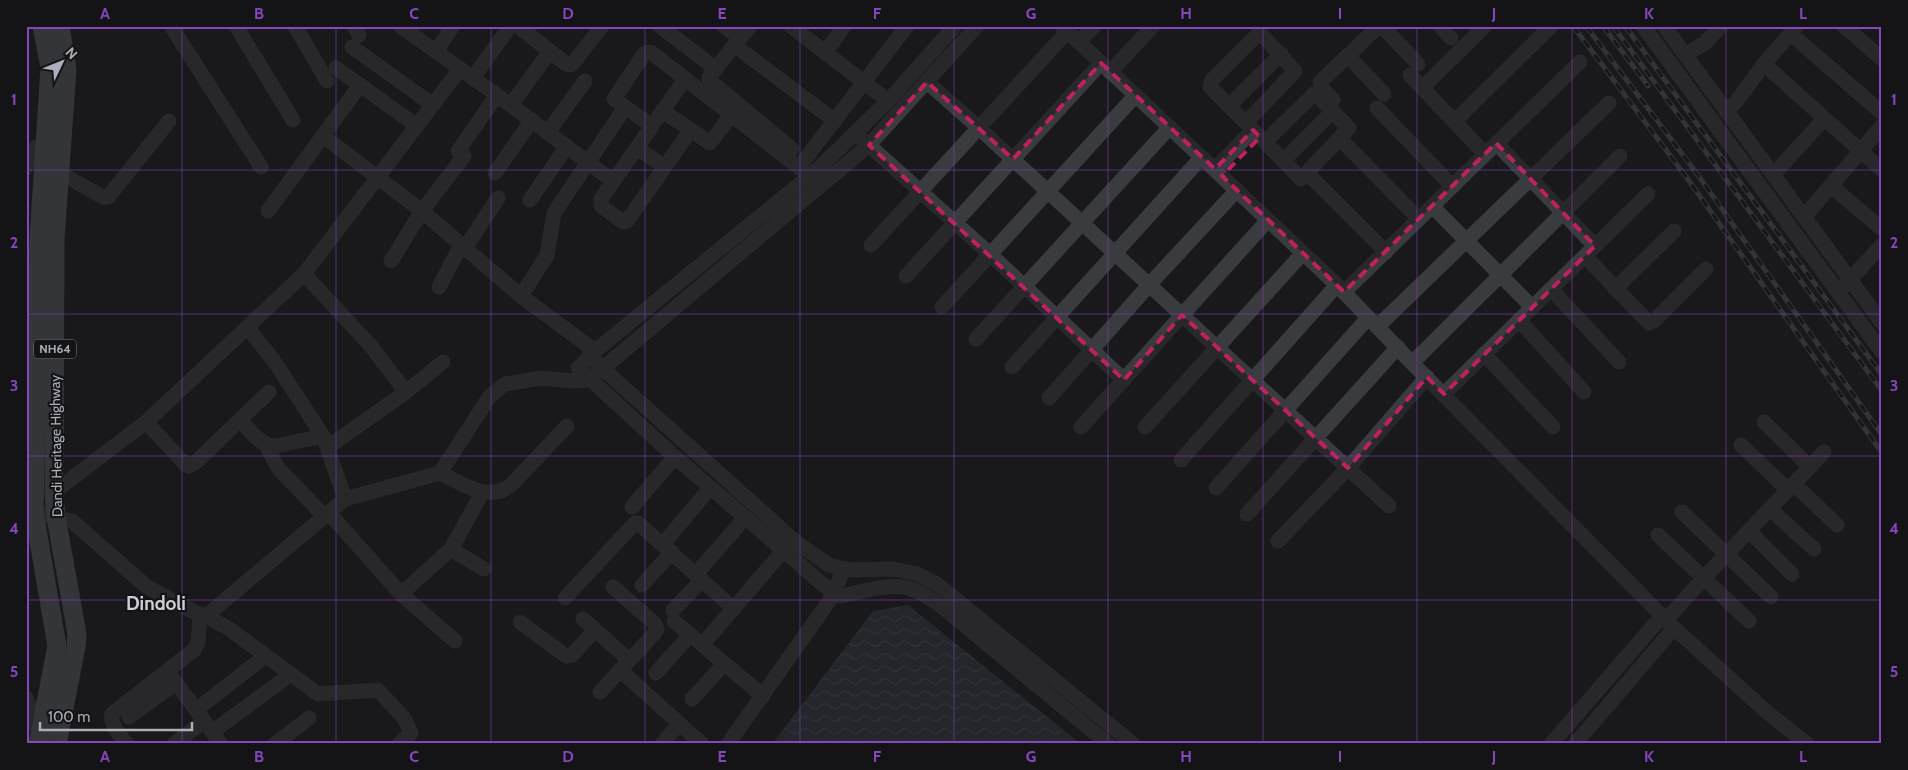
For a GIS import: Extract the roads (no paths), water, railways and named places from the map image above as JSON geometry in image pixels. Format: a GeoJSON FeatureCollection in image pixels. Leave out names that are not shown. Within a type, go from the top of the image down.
{"type":"FeatureCollection","features":[{"type":"Feature","properties":{"kind":"main road","name":"NH64"},"geometry":{"type":"LineString","coordinates":[[30,512],[38,288],[36,147],[50,67],[42,26]]}},
{"type":"Feature","properties":{"kind":"main road","name":"Dandi Heritage Highway"},"geometry":{"type":"LineString","coordinates":[[57,744],[72,670],[77,634],[56,517],[54,492],[55,238],[67,69],[60,26]]}},
{"type":"Feature","properties":{"kind":"main road","name":"Dandi Heritage Highway"},"geometry":{"type":"LineString","coordinates":[[30,512],[57,646],[38,744]]}},
{"type":"Feature","properties":{"kind":"street"},"geometry":{"type":"LineString","coordinates":[[171,26],[261,167]]}},
{"type":"Feature","properties":{"kind":"street"},"geometry":{"type":"LineString","coordinates":[[236,26],[293,120]]}},
{"type":"Feature","properties":{"kind":"street"},"geometry":{"type":"LineString","coordinates":[[295,26],[327,81]]}},
{"type":"Feature","properties":{"kind":"street"},"geometry":{"type":"LineString","coordinates":[[400,26],[511,104],[609,178]]}},
{"type":"Feature","properties":{"kind":"street"},"geometry":{"type":"LineString","coordinates":[[436,51],[454,26]]}},
{"type":"Feature","properties":{"kind":"street"},"geometry":{"type":"LineString","coordinates":[[473,78],[510,26]]}},
{"type":"Feature","properties":{"kind":"street"},"geometry":{"type":"LineString","coordinates":[[518,26],[566,64],[571,65],[596,28]]}},
{"type":"Feature","properties":{"kind":"street"},"geometry":{"type":"LineString","coordinates":[[660,26],[716,69]]}},
{"type":"Feature","properties":{"kind":"street"},"geometry":{"type":"LineString","coordinates":[[724,26],[737,42],[835,121]]}},
{"type":"Feature","properties":{"kind":"street"},"geometry":{"type":"LineString","coordinates":[[750,26],[709,77],[711,83],[805,159],[814,173]]}},
{"type":"Feature","properties":{"kind":"street"},"geometry":{"type":"LineString","coordinates":[[791,26],[888,102]]}},
{"type":"Feature","properties":{"kind":"street"},"geometry":{"type":"LineString","coordinates":[[825,52],[844,26]]}},
{"type":"Feature","properties":{"kind":"street"},"geometry":{"type":"LineString","coordinates":[[805,159],[907,26]]}},
{"type":"Feature","properties":{"kind":"street"},"geometry":{"type":"LineString","coordinates":[[575,375],[593,353],[814,173],[888,102],[955,26]]}},
{"type":"Feature","properties":{"kind":"street"},"geometry":{"type":"LineString","coordinates":[[589,380],[869,145],[977,26]]}},
{"type":"Feature","properties":{"kind":"street"},"geometry":{"type":"LineString","coordinates":[[1079,42],[1094,26]]}},
{"type":"Feature","properties":{"kind":"street"},"geometry":{"type":"LineString","coordinates":[[906,276],[1013,159],[1106,67],[1153,26]]}},
{"type":"Feature","properties":{"kind":"street"},"geometry":{"type":"LineString","coordinates":[[1355,123],[1320,85],[1323,78],[1380,26],[1414,70],[1422,88],[1485,154]]}},
{"type":"Feature","properties":{"kind":"street"},"geometry":{"type":"LineString","coordinates":[[1440,26],[1451,38]]}},
{"type":"Feature","properties":{"kind":"street"},"geometry":{"type":"LineString","coordinates":[[1422,88],[1485,26]]}},
{"type":"Feature","properties":{"kind":"street"},"geometry":{"type":"LineString","coordinates":[[1455,122],[1551,26]]}},
{"type":"Feature","properties":{"kind":"street"},"geometry":{"type":"LineString","coordinates":[[1643,26],[1882,352]]}},
{"type":"Feature","properties":{"kind":"street"},"geometry":{"type":"LineString","coordinates":[[1664,26],[1882,323]]}},
{"type":"Feature","properties":{"kind":"street"},"geometry":{"type":"LineString","coordinates":[[1685,55],[1705,43],[1721,26]]}},
{"type":"Feature","properties":{"kind":"street"},"geometry":{"type":"LineString","coordinates":[[1844,26],[1882,59]]}},
{"type":"Feature","properties":{"kind":"street"},"geometry":{"type":"LineString","coordinates":[[871,245],[979,128],[1065,29],[1341,289],[1668,621],[1768,714],[1807,744]]}},
{"type":"Feature","properties":{"kind":"street"},"geometry":{"type":"LineString","coordinates":[[1726,111],[1736,102],[1764,64],[1794,30],[1882,113]]}},
{"type":"Feature","properties":{"kind":"street"},"geometry":{"type":"LineString","coordinates":[[1218,173],[1256,133],[1295,74],[1295,69],[1261,34],[1257,35],[1210,84],[1210,87],[1256,133],[1284,161],[1301,178],[1348,130],[1348,125],[1313,93],[1256,133]]}},
{"type":"Feature","properties":{"kind":"street"},"geometry":{"type":"LineString","coordinates":[[355,36],[433,105]]}},
{"type":"Feature","properties":{"kind":"street"},"geometry":{"type":"LineString","coordinates":[[511,104],[550,51]]}},
{"type":"Feature","properties":{"kind":"street"},"geometry":{"type":"LineString","coordinates":[[652,126],[614,99],[644,54],[648,52],[652,53],[685,80],[814,173]]}},
{"type":"Feature","properties":{"kind":"street"},"geometry":{"type":"LineString","coordinates":[[1229,106],[1281,54]]}},
{"type":"Feature","properties":{"kind":"street"},"geometry":{"type":"LineString","coordinates":[[1348,56],[1384,94]]}},
{"type":"Feature","properties":{"kind":"street"},"geometry":{"type":"LineString","coordinates":[[1180,460],[1252,380],[1341,289],[1386,252],[1580,62]]}},
{"type":"Feature","properties":{"kind":"street"},"geometry":{"type":"LineString","coordinates":[[1764,64],[1882,170]]}},
{"type":"Feature","properties":{"kind":"street"},"geometry":{"type":"LineString","coordinates":[[336,68],[417,126]]}},
{"type":"Feature","properties":{"kind":"street"},"geometry":{"type":"LineString","coordinates":[[54,492],[146,422],[304,274],[460,69]]}},
{"type":"Feature","properties":{"kind":"street"},"geometry":{"type":"LineString","coordinates":[[548,132],[585,80]]}},
{"type":"Feature","properties":{"kind":"street"},"geometry":{"type":"LineString","coordinates":[[685,80],[601,199],[600,203],[604,208],[623,222],[627,221],[690,131]]}},
{"type":"Feature","properties":{"kind":"street"},"geometry":{"type":"LineString","coordinates":[[927,82],[1389,506]]}},
{"type":"Feature","properties":{"kind":"street"},"geometry":{"type":"LineString","coordinates":[[268,211],[360,85]]}},
{"type":"Feature","properties":{"kind":"street"},"geometry":{"type":"LineString","coordinates":[[391,261],[497,95]]}},
{"type":"Feature","properties":{"kind":"street"},"geometry":{"type":"LineString","coordinates":[[942,307],[1135,96]]}},
{"type":"Feature","properties":{"kind":"street"},"geometry":{"type":"LineString","coordinates":[[1216,488],[1286,410],[1373,322],[1466,241],[1610,103]]}},
{"type":"Feature","properties":{"kind":"street"},"geometry":{"type":"LineString","coordinates":[[1377,108],[1452,186]]}},
{"type":"Feature","properties":{"kind":"street"},"geometry":{"type":"LineString","coordinates":[[662,111],[709,143],[712,143],[732,114]]}},
{"type":"Feature","properties":{"kind":"street"},"geometry":{"type":"LineString","coordinates":[[1284,161],[1334,111]]}},
{"type":"Feature","properties":{"kind":"street"},"geometry":{"type":"LineString","coordinates":[[521,296],[547,255],[554,213],[622,112]]}},
{"type":"Feature","properties":{"kind":"street"},"geometry":{"type":"LineString","coordinates":[[1773,175],[1824,118]]}},
{"type":"Feature","properties":{"kind":"street"},"geometry":{"type":"LineString","coordinates":[[495,173],[532,120]]}},
{"type":"Feature","properties":{"kind":"street"},"geometry":{"type":"LineString","coordinates":[[60,173],[103,197],[108,197],[169,121]]}},
{"type":"Feature","properties":{"kind":"street"},"geometry":{"type":"LineString","coordinates":[[1804,217],[1882,126]]}},
{"type":"Feature","properties":{"kind":"street"},"geometry":{"type":"LineString","coordinates":[[976,339],[1169,128]]}},
{"type":"Feature","properties":{"kind":"street"},"geometry":{"type":"LineString","coordinates":[[855,134],[990,254],[1124,380]]}},
{"type":"Feature","properties":{"kind":"street"},"geometry":{"type":"LineString","coordinates":[[323,136],[422,211],[521,296],[593,353],[602,368],[797,543],[829,565],[849,570],[893,569],[917,574],[937,584],[1133,744]]}},
{"type":"Feature","properties":{"kind":"street"},"geometry":{"type":"LineString","coordinates":[[1496,143],[1563,213],[1615,289],[1646,321],[1652,323],[1706,269]]}},
{"type":"Feature","properties":{"kind":"street"},"geometry":{"type":"LineString","coordinates":[[1346,145],[1419,220]]}},
{"type":"Feature","properties":{"kind":"street"},"geometry":{"type":"LineString","coordinates":[[530,200],[567,146]]}},
{"type":"Feature","properties":{"kind":"street"},"geometry":{"type":"LineString","coordinates":[[26,166],[36,147]]}},
{"type":"Feature","properties":{"kind":"street"},"geometry":{"type":"LineString","coordinates":[[637,148],[664,167]]}},
{"type":"Feature","properties":{"kind":"street"},"geometry":{"type":"LineString","coordinates":[[1412,363],[1620,156]]}},
{"type":"Feature","properties":{"kind":"street"},"geometry":{"type":"LineString","coordinates":[[1012,368],[1202,158]]}},
{"type":"Feature","properties":{"kind":"street"},"geometry":{"type":"LineString","coordinates":[[1312,179],[1386,252]]}},
{"type":"Feature","properties":{"kind":"street"},"geometry":{"type":"LineString","coordinates":[[1830,186],[1882,229]]}},
{"type":"Feature","properties":{"kind":"street"},"geometry":{"type":"LineString","coordinates":[[1049,398],[1149,285],[1237,190]]}},
{"type":"Feature","properties":{"kind":"street"},"geometry":{"type":"LineString","coordinates":[[1444,394],[1648,194]]}},
{"type":"Feature","properties":{"kind":"street"},"geometry":{"type":"LineString","coordinates":[[439,287],[463,246],[498,198]]}},
{"type":"Feature","properties":{"kind":"street"},"geometry":{"type":"LineString","coordinates":[[1432,206],[1532,308]]}},
{"type":"Feature","properties":{"kind":"street"},"geometry":{"type":"LineString","coordinates":[[1081,427],[1268,220]]}},
{"type":"Feature","properties":{"kind":"street"},"geometry":{"type":"LineString","coordinates":[[1615,289],[1674,231]]}},
{"type":"Feature","properties":{"kind":"street"},"geometry":{"type":"LineString","coordinates":[[1838,294],[1849,279],[1882,245]]}},
{"type":"Feature","properties":{"kind":"street"},"geometry":{"type":"LineString","coordinates":[[1145,427],[1303,254]]}},
{"type":"Feature","properties":{"kind":"street"},"geometry":{"type":"LineString","coordinates":[[304,274],[370,345],[406,392]]}},
{"type":"Feature","properties":{"kind":"street"},"geometry":{"type":"LineString","coordinates":[[26,308],[38,288]]}},
{"type":"Feature","properties":{"kind":"street"},"geometry":{"type":"LineString","coordinates":[[1551,289],[1619,362]]}},
{"type":"Feature","properties":{"kind":"street"},"geometry":{"type":"LineString","coordinates":[[1519,320],[1584,392]]}},
{"type":"Feature","properties":{"kind":"street"},"geometry":{"type":"LineString","coordinates":[[247,327],[274,361],[325,441],[345,499]]}},
{"type":"Feature","properties":{"kind":"street"},"geometry":{"type":"LineString","coordinates":[[26,354],[37,334]]}},
{"type":"Feature","properties":{"kind":"street"},"geometry":{"type":"LineString","coordinates":[[1247,514],[1398,347]]}},
{"type":"Feature","properties":{"kind":"street"},"geometry":{"type":"LineString","coordinates":[[1484,354],[1553,427]]}},
{"type":"Feature","properties":{"kind":"street"},"geometry":{"type":"LineString","coordinates":[[266,445],[276,446],[325,441],[406,392],[443,362]]}},
{"type":"Feature","properties":{"kind":"street"},"geometry":{"type":"LineString","coordinates":[[440,473],[490,396],[505,384],[575,375],[589,380],[710,488],[834,594],[841,596],[888,587],[908,588],[927,596],[1108,744]]}},
{"type":"Feature","properties":{"kind":"street"},"geometry":{"type":"LineString","coordinates":[[1278,541],[1348,468],[1427,377]]}},
{"type":"Feature","properties":{"kind":"street"},"geometry":{"type":"LineString","coordinates":[[146,422],[189,466],[196,462],[269,392]]}},
{"type":"Feature","properties":{"kind":"street"},"geometry":{"type":"LineString","coordinates":[[240,420],[266,445],[278,468],[327,515],[402,594],[455,641]]}},
{"type":"Feature","properties":{"kind":"street"},"geometry":{"type":"LineString","coordinates":[[1764,422],[1810,467]]}},
{"type":"Feature","properties":{"kind":"street"},"geometry":{"type":"LineString","coordinates":[[128,717],[172,677],[196,647],[203,616],[345,499],[440,473],[482,493],[502,491],[567,426]]}},
{"type":"Feature","properties":{"kind":"street"},"geometry":{"type":"LineString","coordinates":[[1742,445],[1837,526]]}},
{"type":"Feature","properties":{"kind":"street"},"geometry":{"type":"LineString","coordinates":[[1575,744],[1668,621],[1703,579],[1824,452]]}},
{"type":"Feature","properties":{"kind":"street"},"geometry":{"type":"LineString","coordinates":[[632,507],[675,457]]}},
{"type":"Feature","properties":{"kind":"street"},"geometry":{"type":"LineString","coordinates":[[642,585],[710,488]]}},
{"type":"Feature","properties":{"kind":"street"},"geometry":{"type":"LineString","coordinates":[[402,594],[451,549],[482,493]]}},
{"type":"Feature","properties":{"kind":"street"},"geometry":{"type":"LineString","coordinates":[[1770,509],[1814,549]]}},
{"type":"Feature","properties":{"kind":"street"},"geometry":{"type":"LineString","coordinates":[[30,512],[72,521],[147,588],[228,628],[318,694],[370,689],[378,690],[404,718],[411,733],[399,744]]}},
{"type":"Feature","properties":{"kind":"street"},"geometry":{"type":"LineString","coordinates":[[1682,512],[1771,597]]}},
{"type":"Feature","properties":{"kind":"street"},"geometry":{"type":"LineString","coordinates":[[745,518],[699,577],[673,616],[690,635],[763,696]]}},
{"type":"Feature","properties":{"kind":"street"},"geometry":{"type":"LineString","coordinates":[[565,598],[635,523],[641,524],[734,609]]}},
{"type":"Feature","properties":{"kind":"street"},"geometry":{"type":"LineString","coordinates":[[1749,532],[1792,574]]}},
{"type":"Feature","properties":{"kind":"street"},"geometry":{"type":"LineString","coordinates":[[1658,534],[1749,621]]}},
{"type":"Feature","properties":{"kind":"street"},"geometry":{"type":"LineString","coordinates":[[451,549],[484,569]]}},
{"type":"Feature","properties":{"kind":"street"},"geometry":{"type":"LineString","coordinates":[[702,645],[783,551]]}},
{"type":"Feature","properties":{"kind":"street"},"geometry":{"type":"LineString","coordinates":[[728,744],[834,594],[843,568]]}},
{"type":"Feature","properties":{"kind":"street"},"geometry":{"type":"LineString","coordinates":[[600,692],[656,631],[656,626],[613,587]]}},
{"type":"Feature","properties":{"kind":"street"},"geometry":{"type":"LineString","coordinates":[[583,619],[680,724],[702,744]]}},
{"type":"Feature","properties":{"kind":"street"},"geometry":{"type":"LineString","coordinates":[[1551,744],[1668,621]]}},
{"type":"Feature","properties":{"kind":"street"},"geometry":{"type":"LineString","coordinates":[[520,622],[566,656],[572,655],[595,630]]}},
{"type":"Feature","properties":{"kind":"street"},"geometry":{"type":"LineString","coordinates":[[656,673],[690,635]]}},
{"type":"Feature","properties":{"kind":"street"},"geometry":{"type":"LineString","coordinates":[[208,727],[259,661]]}},
{"type":"Feature","properties":{"kind":"street"},"geometry":{"type":"LineString","coordinates":[[692,699],[724,664]]}},
{"type":"Feature","properties":{"kind":"street"},"geometry":{"type":"LineString","coordinates":[[172,677],[208,727]]}},
{"type":"Feature","properties":{"kind":"street"},"geometry":{"type":"LineString","coordinates":[[127,744],[113,724],[112,714],[172,677]]}},
{"type":"Feature","properties":{"kind":"street"},"geometry":{"type":"LineString","coordinates":[[174,744],[208,727],[283,680]]}},
{"type":"Feature","properties":{"kind":"street"},"geometry":{"type":"LineString","coordinates":[[26,698],[30,707],[26,725]]}},
{"type":"Feature","properties":{"kind":"street"},"geometry":{"type":"LineString","coordinates":[[275,744],[309,718]]}},
{"type":"Feature","properties":{"kind":"street"},"geometry":{"type":"LineString","coordinates":[[662,744],[680,724]]}},
{"type":"Feature","properties":{"kind":"water"},"geometry":{"type":"Polygon","coordinates":[[[908,605],[1081,744],[772,744],[873,611],[908,605]]]}},
{"type":"Feature","properties":{"kind":"railway"},"geometry":{"type":"LineString","coordinates":[[1573,26],[1687,178],[1882,453]]}},
{"type":"Feature","properties":{"kind":"railway"},"geometry":{"type":"LineString","coordinates":[[1586,26],[1695,171],[1882,435]]}},
{"type":"Feature","properties":{"kind":"railway"},"geometry":{"type":"LineString","coordinates":[[1603,26],[1648,86]]}},
{"type":"Feature","properties":{"kind":"railway"},"geometry":{"type":"LineString","coordinates":[[1613,26],[1882,391]]}},
{"type":"Feature","properties":{"kind":"railway"},"geometry":{"type":"LineString","coordinates":[[1625,26],[1882,375]]}},
{"type":"Feature","properties":{"kind":"district","name":"Dindoli"},"geometry":{"type":"Point","coordinates":[156,603]}}]}
